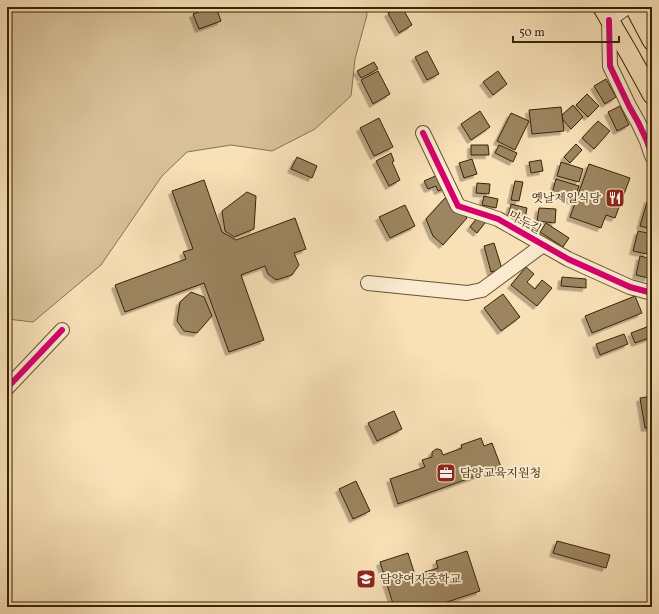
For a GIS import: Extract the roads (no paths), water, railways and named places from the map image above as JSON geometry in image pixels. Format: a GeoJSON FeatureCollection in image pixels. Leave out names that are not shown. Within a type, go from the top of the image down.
{"type":"FeatureCollection","features":[{"type":"Feature","properties":{"kind":"main road"},"geometry":{"type":"LineString","coordinates":[[634,7],[652,41]]}},
{"type":"Feature","properties":{"kind":"main road"},"geometry":{"type":"LineString","coordinates":[[605,13],[652,96]]}},
{"type":"Feature","properties":{"kind":"street"},"geometry":{"type":"LineString","coordinates":[[627,7],[605,13],[610,66],[638,122],[652,156]]}},
{"type":"Feature","properties":{"kind":"street","name":"마두길"},"geometry":{"type":"LineString","coordinates":[[423,133],[458,206],[498,219],[568,259],[630,288],[652,293]]}},
{"type":"Feature","properties":{"kind":"street"},"geometry":{"type":"LineString","coordinates":[[368,283],[467,293],[482,290],[543,245]]}},
{"type":"Feature","properties":{"kind":"street"},"geometry":{"type":"LineString","coordinates":[[7,388],[62,330]]}},
{"type":"Feature","properties":{"kind":"place","name":"옛날제일식당"},"geometry":{"type":"Point","coordinates":[615,198]}},
{"type":"Feature","properties":{"kind":"place","name":"담양교육지원청"},"geometry":{"type":"Point","coordinates":[446,473]}},
{"type":"Feature","properties":{"kind":"place","name":"담양여자중학교"},"geometry":{"type":"Point","coordinates":[366,579]}}]}
